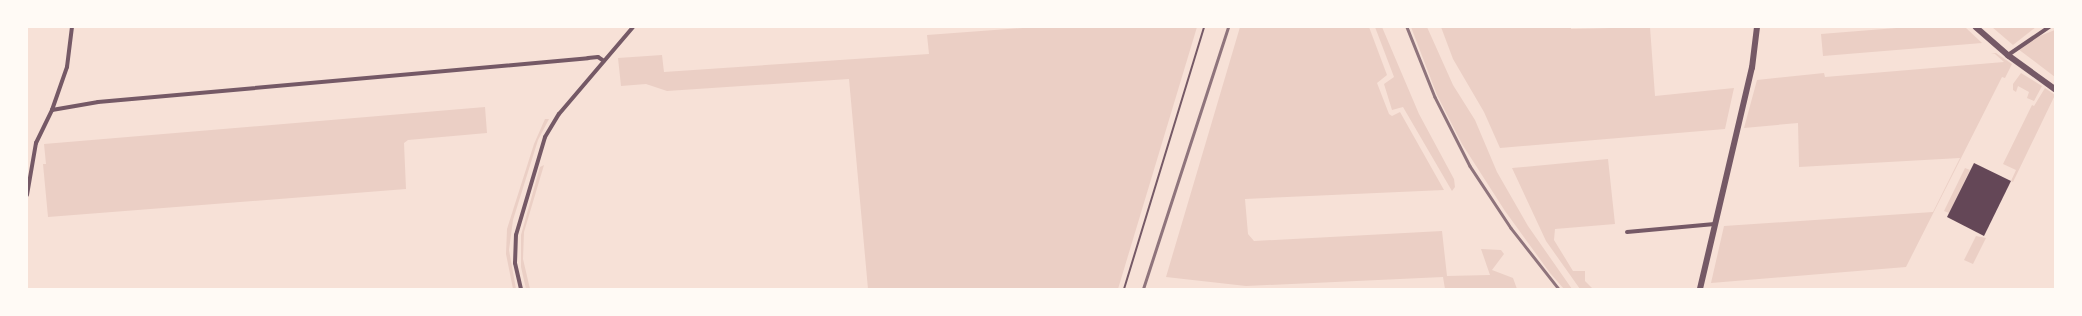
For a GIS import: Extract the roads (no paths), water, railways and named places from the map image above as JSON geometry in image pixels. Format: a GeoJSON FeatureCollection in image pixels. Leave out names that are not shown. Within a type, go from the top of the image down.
{"type":"FeatureCollection","features":[{"type":"Feature","properties":{"kind":"street"},"geometry":{"type":"LineString","coordinates":[[27,195],[36,143],[52,110],[67,67],[72,27]]}},
{"type":"Feature","properties":{"kind":"street"},"geometry":{"type":"LineString","coordinates":[[521,289],[515,263],[516,235],[543,142],[559,114],[633,27]]}},
{"type":"Feature","properties":{"kind":"street"},"geometry":{"type":"LineString","coordinates":[[1700,289],[1752,68],[1757,27]]}},
{"type":"Feature","properties":{"kind":"street"},"geometry":{"type":"LineString","coordinates":[[1976,27],[2008,55],[2055,89]]}},
{"type":"Feature","properties":{"kind":"street"},"geometry":{"type":"LineString","coordinates":[[2008,55],[2049,27]]}},
{"type":"Feature","properties":{"kind":"street"},"geometry":{"type":"LineString","coordinates":[[52,110],[98,102],[598,57],[604,61]]}},
{"type":"Feature","properties":{"kind":"street"},"geometry":{"type":"LineString","coordinates":[[1628,232],[1715,224]]}},
{"type":"Feature","properties":{"kind":"lane"},"geometry":{"type":"LineString","coordinates":[[1124,289],[1204,27]]}},
{"type":"Feature","properties":{"kind":"railway"},"geometry":{"type":"LineString","coordinates":[[1143,289],[1228,27]]}},
{"type":"Feature","properties":{"kind":"railway"},"geometry":{"type":"LineString","coordinates":[[1407,27],[1435,97],[1470,166],[1511,228],[1559,289]]}}]}
